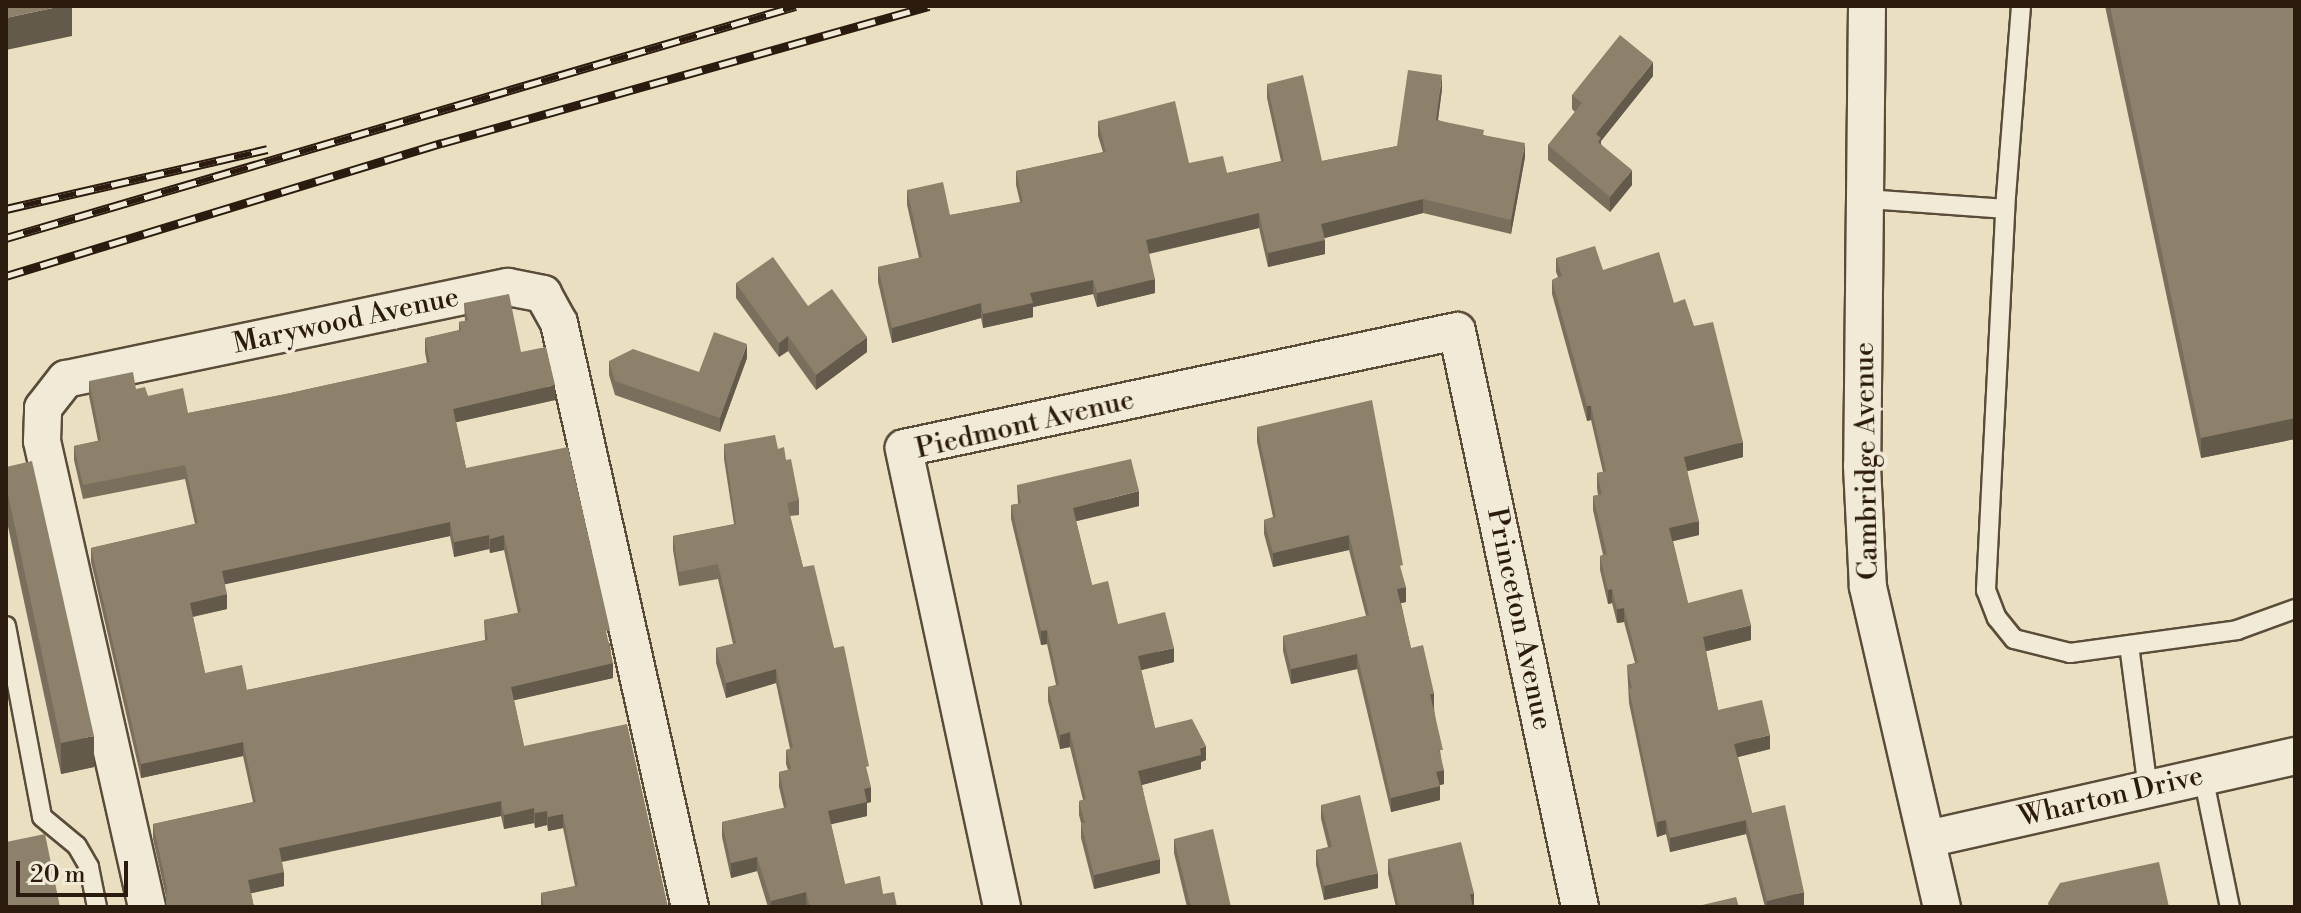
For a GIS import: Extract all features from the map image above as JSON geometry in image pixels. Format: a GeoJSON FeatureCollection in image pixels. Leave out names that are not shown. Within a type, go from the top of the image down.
{"type":"FeatureCollection","features":[{"type":"Feature","properties":{"kind":"street","name":"Cambridge Avenue"},"geometry":{"type":"LineString","coordinates":[[1867,6],[1862,466],[1868,587],[1942,907]]}},
{"type":"Feature","properties":{"kind":"street","name":"Marywood Avenue"},"geometry":{"type":"LineString","coordinates":[[147,907],[42,441],[43,408],[66,379],[508,287],[543,294],[559,323],[690,907]]}},
{"type":"Feature","properties":{"kind":"street","name":"Piedmont Avenue"},"geometry":{"type":"LineString","coordinates":[[1002,907],[904,448],[1457,331]]}},
{"type":"Feature","properties":{"kind":"street","name":"Princeton Avenue"},"geometry":{"type":"LineString","coordinates":[[1457,331],[1580,907]]}},
{"type":"Feature","properties":{"kind":"street","name":"Wharton Drive"},"geometry":{"type":"LineString","coordinates":[[1927,839],[2295,756]]}},
{"type":"Feature","properties":{"kind":"lane"},"geometry":{"type":"LineString","coordinates":[[2021,6],[2005,209],[1986,590],[1997,618],[2014,639],[2070,653],[2237,630],[2295,609]]}},
{"type":"Feature","properties":{"kind":"lane"},"geometry":{"type":"LineString","coordinates":[[1867,199],[2005,209]]}},
{"type":"Feature","properties":{"kind":"lane"},"geometry":{"type":"LineString","coordinates":[[6,626],[42,817],[77,846],[89,867],[97,907]]}},
{"type":"Feature","properties":{"kind":"lane"},"geometry":{"type":"LineString","coordinates":[[2129,645],[2148,789]]}},
{"type":"Feature","properties":{"kind":"lane"},"geometry":{"type":"LineString","coordinates":[[2203,776],[2230,907]]}},
{"type":"Feature","properties":{"kind":"building"},"geometry":{"type":"Polygon","coordinates":[[[6,6],[62,6],[6,18],[6,6]]]}},
{"type":"Feature","properties":{"kind":"building"},"geometry":{"type":"Polygon","coordinates":[[[2110,6],[2295,6],[2295,418],[2201,438],[2110,6]]]}},
{"type":"Feature","properties":{"kind":"building"},"geometry":{"type":"Polygon","coordinates":[[[1620,35],[1653,62],[1596,134],[1601,138],[1598,142],[1632,170],[1610,197],[1548,145],[1582,103],[1572,95],[1620,35]]]}},
{"type":"Feature","properties":{"kind":"building"},"geometry":{"type":"Polygon","coordinates":[[[1408,70],[1442,75],[1436,120],[1484,130],[1483,135],[1525,143],[1511,220],[1423,199],[1321,224],[1325,240],[1268,253],[1259,213],[1146,240],[1155,279],[1097,293],[1093,280],[1030,293],[1033,303],[983,314],[981,303],[892,328],[878,267],[922,257],[907,190],[943,182],[950,215],[1023,202],[1016,171],[1106,152],[1098,121],[1175,101],[1189,163],[1223,156],[1227,173],[1284,161],[1267,84],[1303,75],[1322,161],[1397,146],[1408,70]]]}},
{"type":"Feature","properties":{"kind":"building"},"geometry":{"type":"Polygon","coordinates":[[[1595,246],[1603,270],[1659,252],[1674,303],[1685,299],[1694,326],[1713,322],[1743,442],[1684,457],[1699,521],[1669,528],[1688,603],[1742,589],[1751,625],[1703,637],[1718,710],[1762,700],[1770,735],[1734,744],[1752,813],[1785,805],[1804,892],[1767,901],[1746,820],[1670,838],[1666,820],[1657,822],[1629,689],[1632,688],[1627,665],[1638,663],[1624,608],[1617,609],[1612,589],[1608,590],[1600,556],[1607,554],[1593,496],[1602,494],[1597,473],[1606,471],[1591,406],[1587,406],[1552,280],[1562,276],[1556,258],[1595,246]]]}},
{"type":"Feature","properties":{"kind":"building"},"geometry":{"type":"Polygon","coordinates":[[[773,257],[808,306],[832,289],[867,337],[816,375],[788,336],[779,343],[736,283],[773,257]]]}},
{"type":"Feature","properties":{"kind":"building"},"geometry":{"type":"Polygon","coordinates":[[[509,294],[521,352],[546,347],[555,385],[453,409],[466,468],[568,447],[610,630],[606,631],[613,663],[511,687],[524,746],[627,724],[668,907],[544,907],[541,893],[578,886],[563,814],[548,817],[547,811],[535,813],[534,808],[504,815],[501,801],[279,848],[284,872],[248,880],[254,907],[167,907],[167,888],[153,824],[256,802],[243,742],[141,764],[91,548],[198,523],[185,465],[83,485],[74,446],[101,440],[89,381],[133,372],[136,389],[145,387],[148,396],[183,388],[188,413],[286,394],[430,362],[425,338],[461,330],[459,322],[468,320],[464,303],[509,294]],[[450,522],[222,571],[227,594],[190,603],[205,673],[242,665],[247,690],[488,640],[484,620],[521,612],[504,535],[454,542],[450,522]]]}},
{"type":"Feature","properties":{"kind":"building"},"geometry":{"type":"Polygon","coordinates":[[[714,332],[747,344],[720,418],[615,381],[609,361],[633,349],[699,372],[714,332]]]}},
{"type":"Feature","properties":{"kind":"building"},"geometry":{"type":"Polygon","coordinates":[[[1372,400],[1406,587],[1397,589],[1411,648],[1423,645],[1434,693],[1430,694],[1443,750],[1439,750],[1444,770],[1436,772],[1440,786],[1391,798],[1357,654],[1291,669],[1283,636],[1369,615],[1349,535],[1273,553],[1264,520],[1276,517],[1257,427],[1372,400]]]}},
{"type":"Feature","properties":{"kind":"building"},"geometry":{"type":"Polygon","coordinates":[[[775,435],[778,449],[784,447],[786,460],[791,459],[799,500],[787,503],[803,567],[814,565],[834,648],[844,646],[869,766],[866,767],[871,787],[864,789],[867,802],[828,811],[845,884],[880,876],[883,894],[894,892],[897,907],[810,907],[806,892],[771,901],[757,857],[731,863],[722,822],[787,807],[779,772],[791,769],[786,750],[793,748],[776,669],[726,683],[716,648],[736,643],[718,564],[679,572],[673,536],[736,524],[724,444],[775,435]]]}},
{"type":"Feature","properties":{"kind":"building"},"geometry":{"type":"Polygon","coordinates":[[[1131,459],[1139,491],[1073,508],[1092,585],[1108,581],[1118,624],[1165,612],[1174,648],[1138,656],[1155,728],[1192,719],[1206,746],[1200,748],[1201,755],[1138,771],[1160,859],[1094,875],[1081,823],[1085,823],[1079,801],[1086,799],[1070,732],[1060,735],[1048,687],[1059,685],[1047,630],[1041,631],[1011,505],[1021,503],[1017,485],[1131,459]]]}},
{"type":"Feature","properties":{"kind":"building"},"geometry":{"type":"Polygon","coordinates":[[[32,461],[94,736],[61,743],[6,485],[6,467],[32,461]]]}},
{"type":"Feature","properties":{"kind":"building"},"geometry":{"type":"Polygon","coordinates":[[[1360,795],[1378,873],[1324,886],[1316,850],[1332,847],[1321,805],[1360,795]]]}},
{"type":"Feature","properties":{"kind":"building"},"geometry":{"type":"Polygon","coordinates":[[[1213,829],[1231,907],[1191,907],[1174,839],[1213,829]]]}},
{"type":"Feature","properties":{"kind":"building"},"geometry":{"type":"Polygon","coordinates":[[[45,834],[60,907],[6,907],[6,842],[45,834]]]}},
{"type":"Feature","properties":{"kind":"building"},"geometry":{"type":"Polygon","coordinates":[[[1461,842],[1474,893],[1470,894],[1473,907],[1399,907],[1388,859],[1461,842]]]}},
{"type":"Feature","properties":{"kind":"building"},"geometry":{"type":"Polygon","coordinates":[[[2159,862],[2169,907],[2049,907],[2048,903],[2060,883],[2159,862]]]}},
{"type":"Feature","properties":{"kind":"building"},"geometry":{"type":"Polygon","coordinates":[[[1736,897],[1739,907],[1694,907],[1736,897]]]}},
{"type":"Feature","properties":{"kind":"railway"},"geometry":{"type":"LineString","coordinates":[[6,238],[796,6]]}},
{"type":"Feature","properties":{"kind":"railway"},"geometry":{"type":"LineString","coordinates":[[6,276],[442,143],[929,6]]}},
{"type":"Feature","properties":{"kind":"railway"},"geometry":{"type":"LineString","coordinates":[[6,209],[267,149]]}}]}
